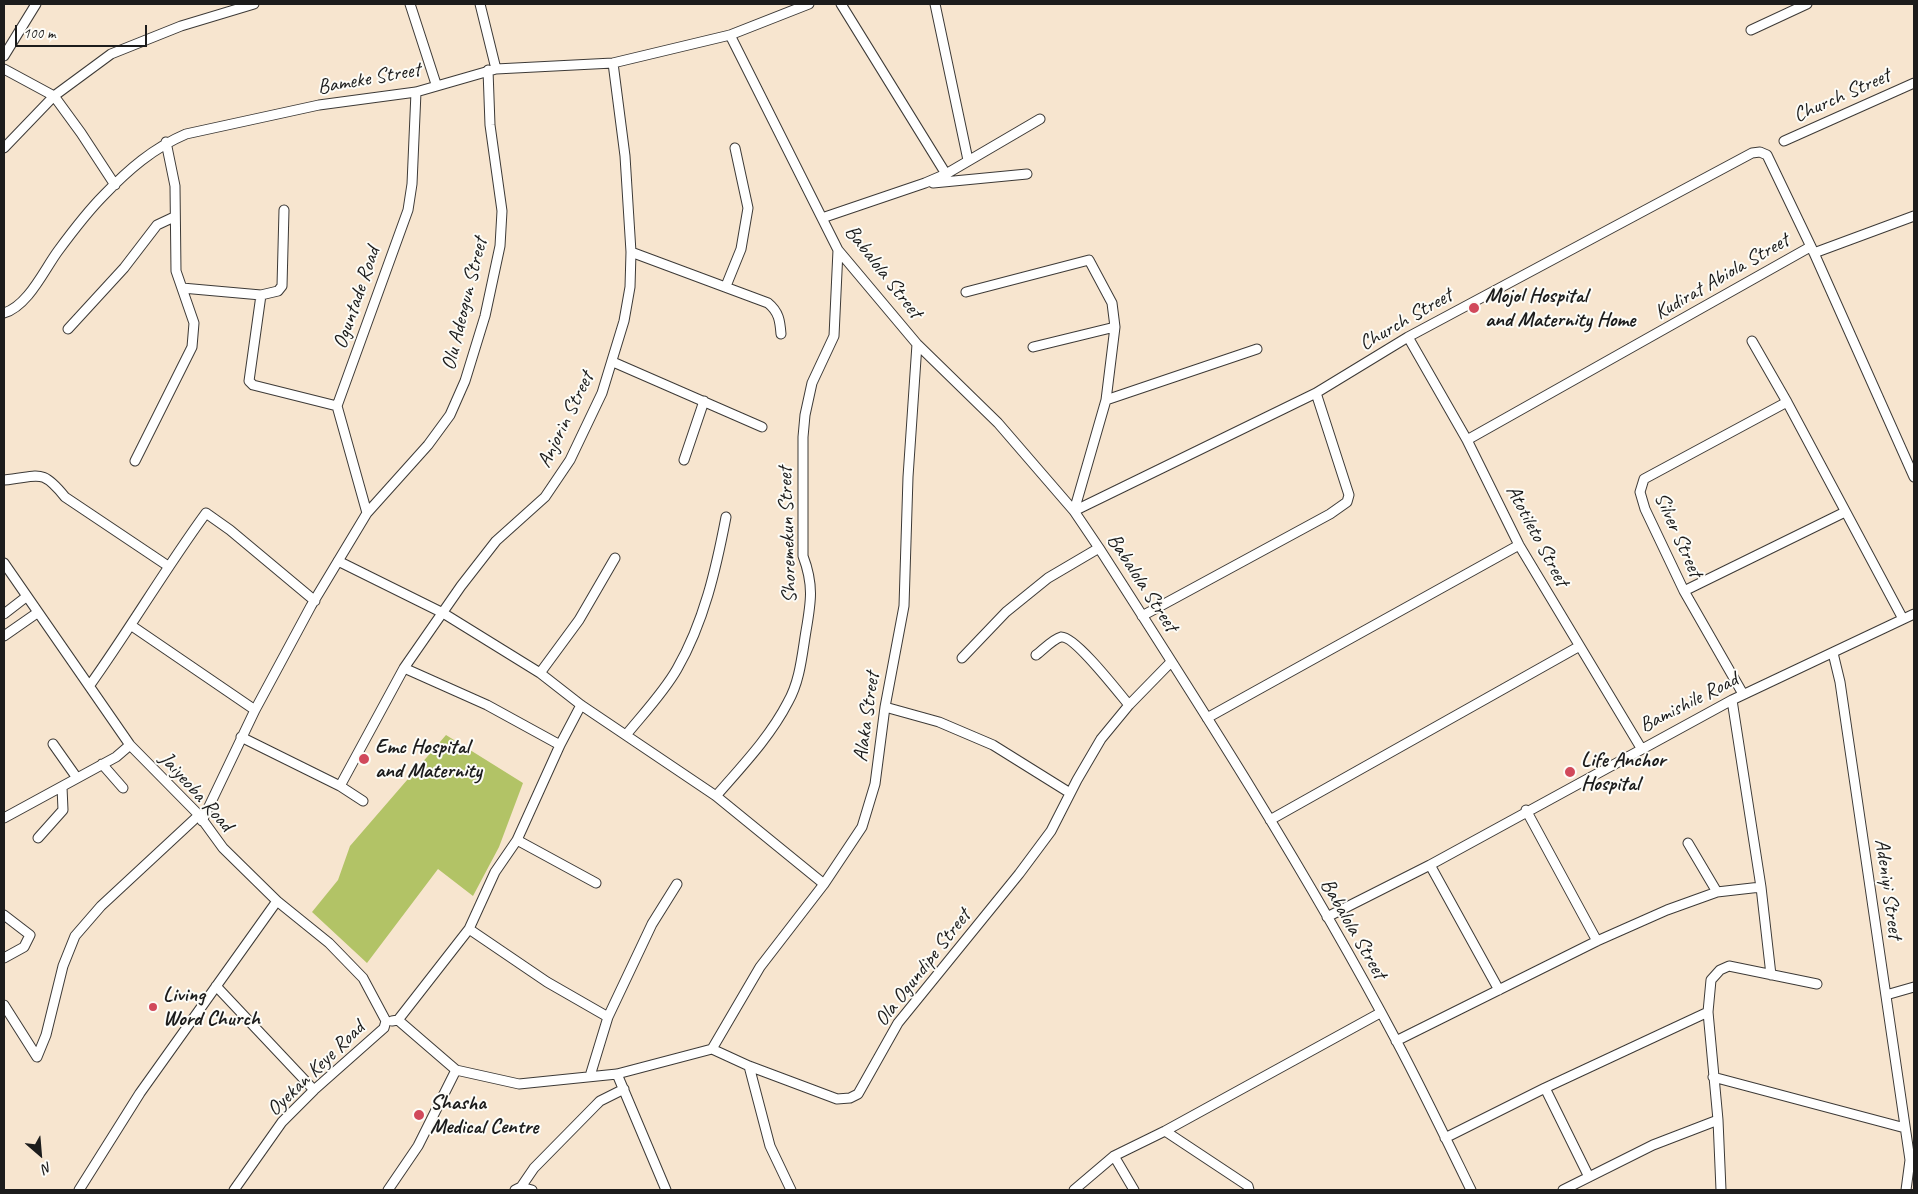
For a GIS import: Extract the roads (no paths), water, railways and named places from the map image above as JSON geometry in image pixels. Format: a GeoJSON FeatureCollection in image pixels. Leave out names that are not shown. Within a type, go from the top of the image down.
{"type":"FeatureCollection","features":[{"type":"Feature","properties":{"kind":"street"},"geometry":{"type":"LineString","coordinates":[[4,56],[36,4]]}},
{"type":"Feature","properties":{"kind":"street"},"geometry":{"type":"LineString","coordinates":[[4,148],[54,96],[111,54],[180,26],[254,4]]}},
{"type":"Feature","properties":{"kind":"street"},"geometry":{"type":"LineString","coordinates":[[410,4],[436,84]]}},
{"type":"Feature","properties":{"kind":"street","name":"Olu Adeogun Street"},"geometry":{"type":"LineString","coordinates":[[200,818],[255,710],[366,512],[428,445],[450,415],[465,381],[485,316],[500,246],[502,210],[490,125],[492,70],[480,4]]}},
{"type":"Feature","properties":{"kind":"street","name":"Bameke Street"},"geometry":{"type":"LineString","coordinates":[[4,313],[19,304],[59,249],[104,195],[139,161],[166,142],[186,134],[319,105],[416,92],[436,84],[492,70],[613,63],[730,35],[810,4]]}},
{"type":"Feature","properties":{"kind":"street"},"geometry":{"type":"LineString","coordinates":[[841,4],[946,174]]}},
{"type":"Feature","properties":{"kind":"street"},"geometry":{"type":"LineString","coordinates":[[935,4],[968,160]]}},
{"type":"Feature","properties":{"kind":"street"},"geometry":{"type":"LineString","coordinates":[[1751,30],[1807,4]]}},
{"type":"Feature","properties":{"kind":"street","name":"Babalola Street"},"geometry":{"type":"LineString","coordinates":[[730,35],[838,250],[917,344],[998,423],[1074,511],[1099,548],[1207,718],[1327,917],[1396,1041],[1471,1190]]}},
{"type":"Feature","properties":{"kind":"street","name":"Anjorin Street"},"geometry":{"type":"LineString","coordinates":[[340,786],[404,668],[496,541],[516,522],[538,506],[565,467],[602,393],[624,322],[630,287],[631,252],[625,156],[613,63]]}},
{"type":"Feature","properties":{"kind":"street"},"geometry":{"type":"LineString","coordinates":[[4,69],[54,96],[81,132],[115,185]]}},
{"type":"Feature","properties":{"kind":"street","name":"Church Street"},"geometry":{"type":"LineString","coordinates":[[1784,141],[1914,83]]}},
{"type":"Feature","properties":{"kind":"street","name":"Oguntade Road"},"geometry":{"type":"LineString","coordinates":[[338,406],[408,210],[412,184],[416,92]]}},
{"type":"Feature","properties":{"kind":"street"},"geometry":{"type":"LineString","coordinates":[[822,218],[946,174],[1040,119]]}},
{"type":"Feature","properties":{"kind":"street"},"geometry":{"type":"LineString","coordinates":[[135,461],[192,347],[194,323],[176,271],[174,186],[166,142]]}},
{"type":"Feature","properties":{"kind":"street"},"geometry":{"type":"LineString","coordinates":[[726,286],[741,249],[748,208],[735,148]]}},
{"type":"Feature","properties":{"kind":"street","name":"Church Street"},"geometry":{"type":"LineString","coordinates":[[1074,511],[1316,393],[1408,336],[1752,153],[1760,152],[1767,155],[1812,250]]}},
{"type":"Feature","properties":{"kind":"street"},"geometry":{"type":"LineString","coordinates":[[925,183],[1027,174]]}},
{"type":"Feature","properties":{"kind":"street"},"geometry":{"type":"LineString","coordinates":[[182,288],[261,295],[278,292],[282,286],[284,210]]}},
{"type":"Feature","properties":{"kind":"street","name":"Kudirat Abiola Street"},"geometry":{"type":"LineString","coordinates":[[1467,440],[1812,250],[1914,216]]}},
{"type":"Feature","properties":{"kind":"street"},"geometry":{"type":"LineString","coordinates":[[68,329],[124,268],[157,225],[174,217]]}},
{"type":"Feature","properties":{"kind":"street","name":"Shoremekun Street"},"geometry":{"type":"LineString","coordinates":[[716,796],[763,742],[789,701],[800,667],[812,593],[810,575],[803,556],[803,437],[812,383],[834,336],[838,250]]}},
{"type":"Feature","properties":{"kind":"street"},"geometry":{"type":"LineString","coordinates":[[1812,250],[1914,477]]}},
{"type":"Feature","properties":{"kind":"street"},"geometry":{"type":"LineString","coordinates":[[631,252],[768,303],[776,309],[780,319],[781,334]]}},
{"type":"Feature","properties":{"kind":"street"},"geometry":{"type":"LineString","coordinates":[[966,292],[1090,260],[1112,303],[1115,327],[1106,400],[1074,511]]}},
{"type":"Feature","properties":{"kind":"street"},"geometry":{"type":"LineString","coordinates":[[261,295],[249,380],[253,385],[338,406],[366,512]]}},
{"type":"Feature","properties":{"kind":"street"},"geometry":{"type":"LineString","coordinates":[[1034,348],[1115,327]]}},
{"type":"Feature","properties":{"kind":"street","name":"Atotileto Street"},"geometry":{"type":"LineString","coordinates":[[1408,336],[1467,440],[1519,545],[1578,647],[1641,748]]}},
{"type":"Feature","properties":{"kind":"street"},"geometry":{"type":"LineString","coordinates":[[1752,341],[1787,402],[1903,619]]}},
{"type":"Feature","properties":{"kind":"street","name":"Alaka Street"},"geometry":{"type":"LineString","coordinates":[[712,1049],[760,967],[824,884],[862,827],[875,784],[885,707],[904,606],[908,477],[917,344]]}},
{"type":"Feature","properties":{"kind":"street"},"geometry":{"type":"LineString","coordinates":[[1106,400],[1257,349]]}},
{"type":"Feature","properties":{"kind":"street"},"geometry":{"type":"LineString","coordinates":[[613,362],[762,427]]}},
{"type":"Feature","properties":{"kind":"street"},"geometry":{"type":"LineString","coordinates":[[1142,616],[1330,514],[1347,502],[1349,495],[1316,393]]}},
{"type":"Feature","properties":{"kind":"street"},"geometry":{"type":"LineString","coordinates":[[684,460],[704,401]]}},
{"type":"Feature","properties":{"kind":"street","name":"Silver Street"},"geometry":{"type":"LineString","coordinates":[[1743,694],[1684,591],[1645,509],[1640,485],[1644,479],[1787,402]]}},
{"type":"Feature","properties":{"kind":"street"},"geometry":{"type":"LineString","coordinates":[[4,480],[42,475],[53,482],[65,497],[168,566]]}},
{"type":"Feature","properties":{"kind":"street"},"geometry":{"type":"LineString","coordinates":[[1684,591],[1846,512]]}},
{"type":"Feature","properties":{"kind":"street"},"geometry":{"type":"LineString","coordinates":[[90,685],[132,626],[168,566],[206,513],[230,530],[315,601]]}},
{"type":"Feature","properties":{"kind":"street"},"geometry":{"type":"LineString","coordinates":[[626,736],[676,671],[696,634],[718,556],[726,517]]}},
{"type":"Feature","properties":{"kind":"street"},"geometry":{"type":"LineString","coordinates":[[1207,718],[1519,545]]}},
{"type":"Feature","properties":{"kind":"street"},"geometry":{"type":"LineString","coordinates":[[962,658],[1013,606],[1048,578],[1099,548]]}},
{"type":"Feature","properties":{"kind":"street"},"geometry":{"type":"LineString","coordinates":[[540,673],[579,620],[615,558]]}},
{"type":"Feature","properties":{"kind":"street"},"geometry":{"type":"LineString","coordinates":[[338,561],[443,613],[540,673],[581,705],[716,796],[824,884]]}},
{"type":"Feature","properties":{"kind":"street","name":"Jaiyeoba Road"},"geometry":{"type":"LineString","coordinates":[[4,563],[130,745],[200,818],[223,848],[277,901],[329,943],[363,978],[386,1022]]}},
{"type":"Feature","properties":{"kind":"street"},"geometry":{"type":"LineString","coordinates":[[4,614],[26,597]]}},
{"type":"Feature","properties":{"kind":"street"},"geometry":{"type":"LineString","coordinates":[[4,636],[37,613]]}},
{"type":"Feature","properties":{"kind":"street","name":"Bamishile Road"},"geometry":{"type":"LineString","coordinates":[[1327,917],[1430,865],[1526,810],[1743,694],[1914,614]]}},
{"type":"Feature","properties":{"kind":"street"},"geometry":{"type":"LineString","coordinates":[[132,626],[255,710]]}},
{"type":"Feature","properties":{"kind":"street"},"geometry":{"type":"LineString","coordinates":[[1036,655],[1060,637],[1067,637],[1084,652],[1128,705]]}},
{"type":"Feature","properties":{"kind":"street"},"geometry":{"type":"LineString","coordinates":[[1270,820],[1578,647]]}},
{"type":"Feature","properties":{"kind":"street","name":"Adeniyi Street"},"geometry":{"type":"LineString","coordinates":[[1833,652],[1842,692],[1910,1160],[1909,1186]]}},
{"type":"Feature","properties":{"kind":"street","name":"Ola Ogundipe Street"},"geometry":{"type":"LineString","coordinates":[[712,1049],[749,1066],[837,1099],[850,1098],[858,1094],[898,1023],[1019,874],[1051,831],[1101,739],[1128,705],[1171,662]]}},
{"type":"Feature","properties":{"kind":"street"},"geometry":{"type":"LineString","coordinates":[[404,668],[487,705],[560,745]]}},
{"type":"Feature","properties":{"kind":"street"},"geometry":{"type":"LineString","coordinates":[[1732,700],[1761,887],[1771,975]]}},
{"type":"Feature","properties":{"kind":"street"},"geometry":{"type":"LineString","coordinates":[[386,1022],[398,1020],[469,929],[495,872],[517,840],[560,745],[581,705]]}},
{"type":"Feature","properties":{"kind":"street"},"geometry":{"type":"LineString","coordinates":[[885,707],[939,722],[993,745],[1070,793]]}},
{"type":"Feature","properties":{"kind":"street"},"geometry":{"type":"LineString","coordinates":[[241,736],[340,786],[363,801]]}},
{"type":"Feature","properties":{"kind":"street"},"geometry":{"type":"LineString","coordinates":[[53,744],[77,778]]}},
{"type":"Feature","properties":{"kind":"street"},"geometry":{"type":"LineString","coordinates":[[4,818],[116,757],[130,745]]}},
{"type":"Feature","properties":{"kind":"street"},"geometry":{"type":"LineString","coordinates":[[102,764],[124,788]]}},
{"type":"Feature","properties":{"kind":"street"},"geometry":{"type":"LineString","coordinates":[[38,838],[63,810],[62,787]]}},
{"type":"Feature","properties":{"kind":"street"},"geometry":{"type":"LineString","coordinates":[[1526,810],[1597,941]]}},
{"type":"Feature","properties":{"kind":"street"},"geometry":{"type":"LineString","coordinates":[[4,1005],[37,1056],[46,1034],[63,966],[76,936],[101,906],[200,818]]}},
{"type":"Feature","properties":{"kind":"street"},"geometry":{"type":"LineString","coordinates":[[517,840],[596,883]]}},
{"type":"Feature","properties":{"kind":"street"},"geometry":{"type":"LineString","coordinates":[[1688,843],[1717,892]]}},
{"type":"Feature","properties":{"kind":"street"},"geometry":{"type":"LineString","coordinates":[[1430,865],[1498,990]]}},
{"type":"Feature","properties":{"kind":"street"},"geometry":{"type":"LineString","coordinates":[[590,1076],[608,1017],[652,924],[677,884]]}},
{"type":"Feature","properties":{"kind":"street"},"geometry":{"type":"LineString","coordinates":[[1396,1041],[1597,941],[1667,910],[1717,892],[1761,887]]}},
{"type":"Feature","properties":{"kind":"street"},"geometry":{"type":"LineString","coordinates":[[80,1190],[140,1093],[277,901]]}},
{"type":"Feature","properties":{"kind":"street"},"geometry":{"type":"LineString","coordinates":[[4,914],[30,935],[24,947],[4,958]]}},
{"type":"Feature","properties":{"kind":"street"},"geometry":{"type":"LineString","coordinates":[[469,929],[547,982],[608,1017]]}},
{"type":"Feature","properties":{"kind":"street"},"geometry":{"type":"LineString","coordinates":[[1721,1190],[1718,1120],[1712,1077],[1708,1012],[1711,980],[1720,970],[1729,966],[1817,984]]}},
{"type":"Feature","properties":{"kind":"street"},"geometry":{"type":"LineString","coordinates":[[216,986],[314,1090]]}},
{"type":"Feature","properties":{"kind":"street"},"geometry":{"type":"LineString","coordinates":[[1886,995],[1914,987]]}},
{"type":"Feature","properties":{"kind":"street"},"geometry":{"type":"LineString","coordinates":[[1445,1138],[1545,1088],[1708,1012]]}},
{"type":"Feature","properties":{"kind":"street"},"geometry":{"type":"LineString","coordinates":[[1074,1190],[1114,1156],[1165,1131],[1380,1013]]}},
{"type":"Feature","properties":{"kind":"street"},"geometry":{"type":"LineString","coordinates":[[398,1020],[456,1070],[520,1084],[618,1074],[712,1049]]}},
{"type":"Feature","properties":{"kind":"street","name":"Oyekan Keye Road"},"geometry":{"type":"LineString","coordinates":[[234,1190],[282,1122],[314,1090],[375,1037],[384,1028],[386,1022]]}},
{"type":"Feature","properties":{"kind":"street"},"geometry":{"type":"LineString","coordinates":[[749,1066],[770,1146],[791,1190]]}},
{"type":"Feature","properties":{"kind":"street"},"geometry":{"type":"LineString","coordinates":[[388,1190],[418,1146],[456,1070]]}},
{"type":"Feature","properties":{"kind":"street"},"geometry":{"type":"LineString","coordinates":[[618,1074],[666,1190]]}},
{"type":"Feature","properties":{"kind":"street"},"geometry":{"type":"LineString","coordinates":[[1712,1077],[1905,1128]]}},
{"type":"Feature","properties":{"kind":"street"},"geometry":{"type":"LineString","coordinates":[[1545,1088],[1589,1177]]}},
{"type":"Feature","properties":{"kind":"street"},"geometry":{"type":"LineString","coordinates":[[518,1189],[534,1168],[600,1101],[624,1090]]}},
{"type":"Feature","properties":{"kind":"street"},"geometry":{"type":"LineString","coordinates":[[1563,1190],[1652,1145],[1718,1120]]}},
{"type":"Feature","properties":{"kind":"street"},"geometry":{"type":"LineString","coordinates":[[1165,1131],[1248,1186],[1249,1190]]}},
{"type":"Feature","properties":{"kind":"street"},"geometry":{"type":"LineString","coordinates":[[1114,1156],[1134,1190]]}},
{"type":"Feature","properties":{"kind":"street"},"geometry":{"type":"LineString","coordinates":[[518,1189],[532,1190]]}},
{"type":"Feature","properties":{"kind":"place","name":"Mojol Hospital and Maternity Home"},"geometry":{"type":"Point","coordinates":[1474,308]}},
{"type":"Feature","properties":{"kind":"place","name":"Emc Hospital and Maternity"},"geometry":{"type":"Point","coordinates":[364,759]}},
{"type":"Feature","properties":{"kind":"place","name":"Life Anchor Hospital"},"geometry":{"type":"Point","coordinates":[1570,772]}},
{"type":"Feature","properties":{"kind":"place","name":"Living Word Church"},"geometry":{"type":"Point","coordinates":[153,1007]}},
{"type":"Feature","properties":{"kind":"place","name":"Shasha Medical Centre"},"geometry":{"type":"Point","coordinates":[419,1115]}}]}
